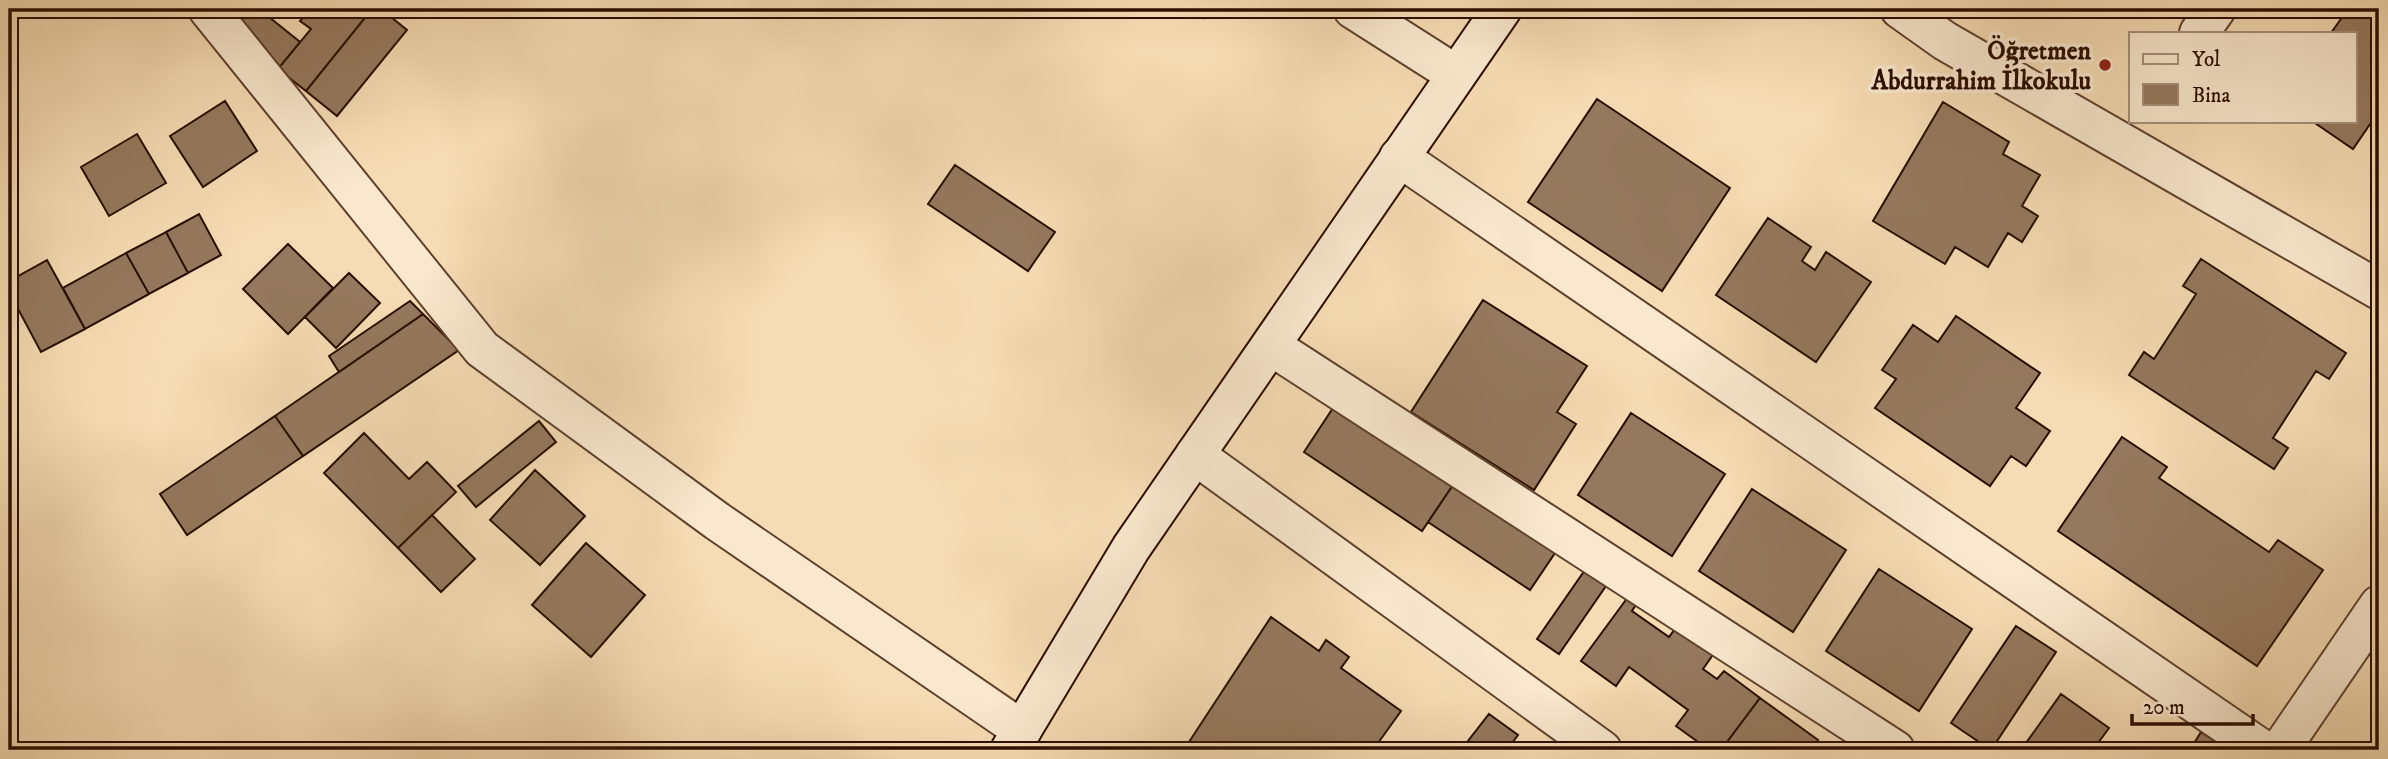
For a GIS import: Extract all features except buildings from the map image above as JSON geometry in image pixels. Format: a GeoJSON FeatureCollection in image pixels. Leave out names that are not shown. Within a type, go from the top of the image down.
{"type":"FeatureCollection","features":[{"type":"Feature","properties":{"kind":"street"},"geometry":{"type":"LineString","coordinates":[[208,9],[482,349],[1016,740],[1131,548],[1502,9]]}},
{"type":"Feature","properties":{"kind":"street"},"geometry":{"type":"LineString","coordinates":[[1353,9],[1455,74]]}},
{"type":"Feature","properties":{"kind":"street"},"geometry":{"type":"LineString","coordinates":[[1900,9],[1945,41],[2127,131],[2379,290]]}},
{"type":"Feature","properties":{"kind":"street"},"geometry":{"type":"LineString","coordinates":[[2200,32],[2217,9]]}},
{"type":"Feature","properties":{"kind":"street"},"geometry":{"type":"LineString","coordinates":[[1399,157],[2263,750]]}},
{"type":"Feature","properties":{"kind":"street"},"geometry":{"type":"LineString","coordinates":[[1271,346],[1895,750]]}},
{"type":"Feature","properties":{"kind":"street"},"geometry":{"type":"LineString","coordinates":[[1195,455],[1602,750]]}},
{"type":"Feature","properties":{"kind":"street"},"geometry":{"type":"LineString","coordinates":[[2280,750],[2379,605]]}},
{"type":"Feature","properties":{"kind":"place","name":"Öğretmen Abdurrahim İlkokulu"},"geometry":{"type":"Point","coordinates":[2105,65]}}]}
